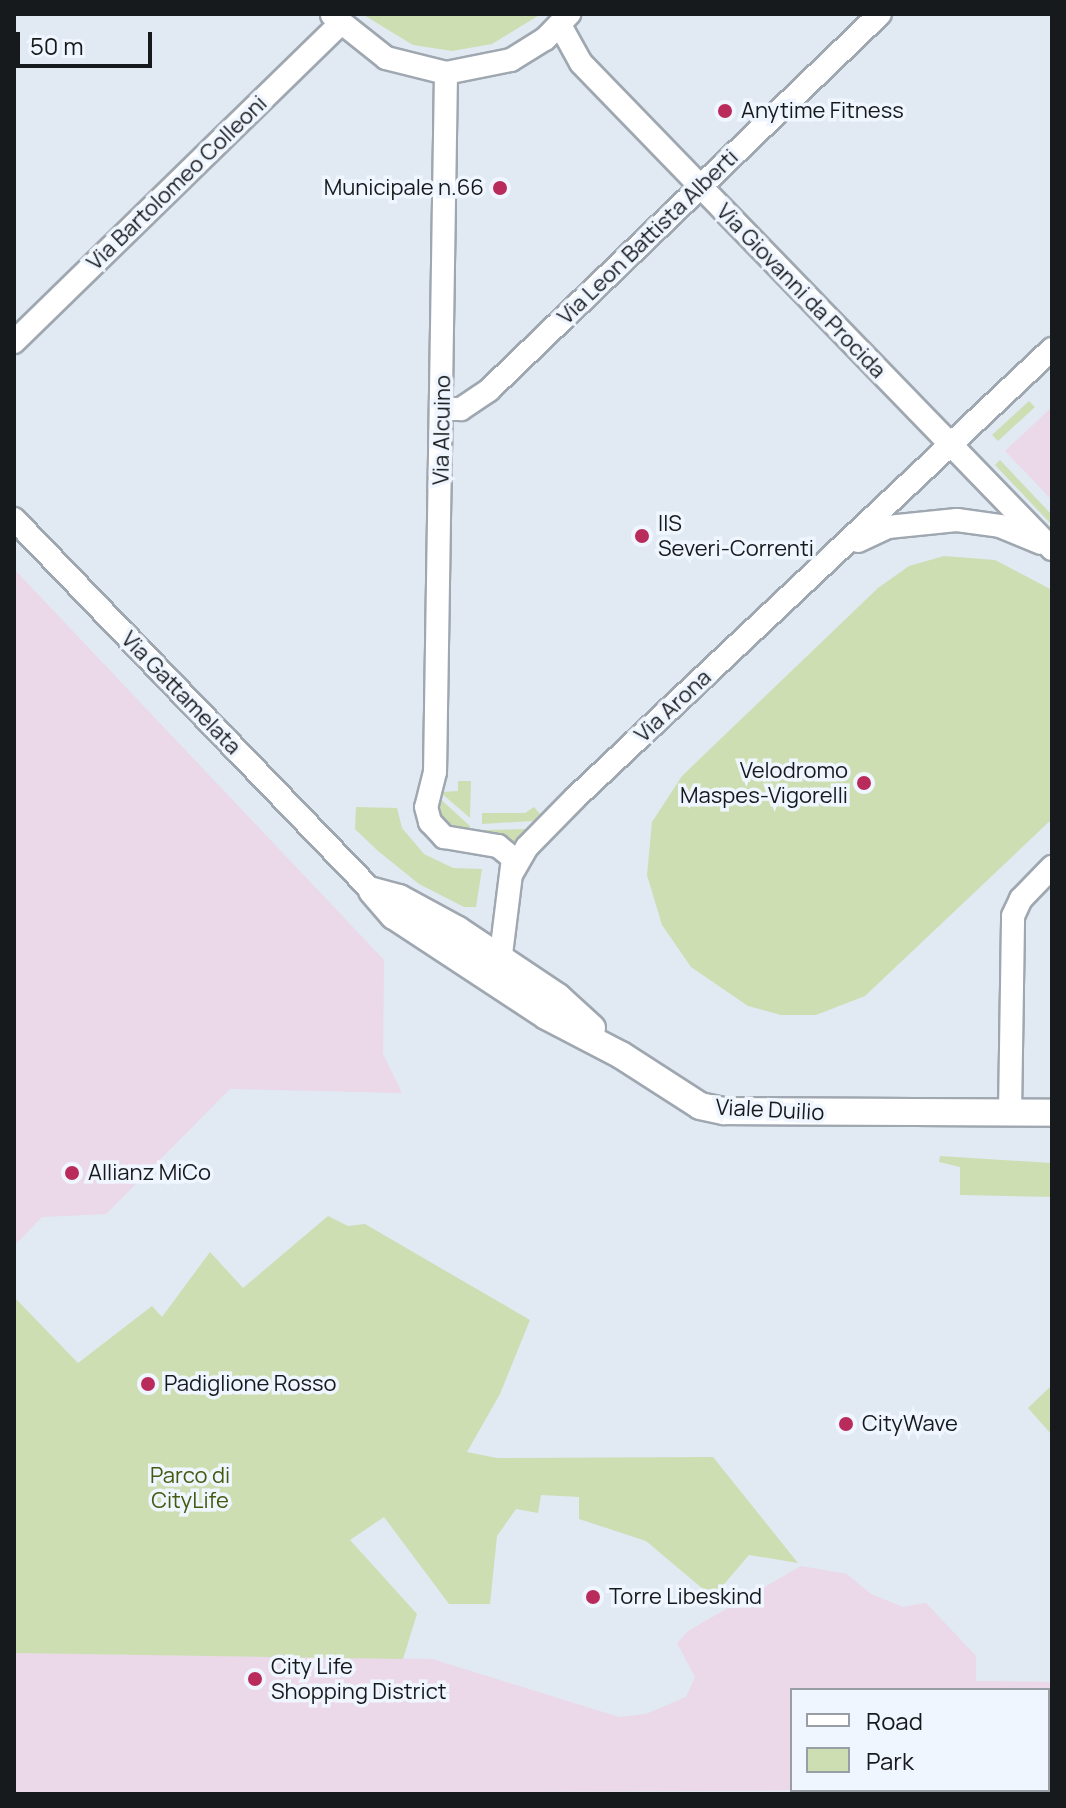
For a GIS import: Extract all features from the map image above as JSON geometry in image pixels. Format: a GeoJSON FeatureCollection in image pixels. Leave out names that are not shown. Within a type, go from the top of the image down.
{"type":"FeatureCollection","features":[{"type":"Feature","properties":{"kind":"street","name":"Via Leon Battista Alberti"},"geometry":{"type":"LineString","coordinates":[[442,409],[461,409],[481,397],[880,14]]}},
{"type":"Feature","properties":{"kind":"street"},"geometry":{"type":"LineString","coordinates":[[336,19],[386,58],[446,73],[511,60],[565,19]]}},
{"type":"Feature","properties":{"kind":"street","name":"Via Bartolomeo Colleoni"},"geometry":{"type":"LineString","coordinates":[[14,342],[336,19]]}},
{"type":"Feature","properties":{"kind":"street","name":"Via Giovanni da Procida"},"geometry":{"type":"LineString","coordinates":[[565,19],[581,63],[1050,548]]}},
{"type":"Feature","properties":{"kind":"street","name":"Via Alcuino"},"geometry":{"type":"LineString","coordinates":[[446,73],[442,409],[432,786],[426,811],[439,833],[503,848],[513,858],[512,873]]}},
{"type":"Feature","properties":{"kind":"street","name":"Via Arona"},"geometry":{"type":"LineString","coordinates":[[512,873],[527,847],[575,798],[1052,349]]}},
{"type":"Feature","properties":{"kind":"street","name":"Via Gattamelata"},"geometry":{"type":"LineString","coordinates":[[14,519],[372,891]]}},
{"type":"Feature","properties":{"kind":"street","name":"Via Arona"},"geometry":{"type":"LineString","coordinates":[[843,547],[888,527],[957,520],[1000,526],[1050,548]]}},
{"type":"Feature","properties":{"kind":"street"},"geometry":{"type":"LineString","coordinates":[[1010,1113],[1013,916],[1021,899],[1052,867]]}},
{"type":"Feature","properties":{"kind":"street"},"geometry":{"type":"LineString","coordinates":[[499,969],[512,873]]}},
{"type":"Feature","properties":{"kind":"street","name":"Viale Duilio"},"geometry":{"type":"LineString","coordinates":[[372,891],[394,916],[499,969],[546,1016],[621,1055],[700,1106],[724,1111],[1052,1113]]}},
{"type":"Feature","properties":{"kind":"street","name":"Viale Duilio"},"geometry":{"type":"LineString","coordinates":[[886,1113],[971,1128],[1052,1131]]}},
{"type":"Feature","properties":{"kind":"shaded area"},"geometry":{"type":"Polygon","coordinates":[[[1052,407],[1052,500],[1005,451],[1052,407]]]}},
{"type":"Feature","properties":{"kind":"shaded area"},"geometry":{"type":"Polygon","coordinates":[[[14,569],[384,960],[383,1054],[402,1093],[230,1089],[106,1214],[42,1217],[14,1246],[14,569]]]}},
{"type":"Feature","properties":{"kind":"shaded area","name":"City Life Shopping District"},"geometry":{"type":"Polygon","coordinates":[[[801,1566],[847,1574],[871,1594],[903,1607],[926,1603],[976,1656],[976,1681],[1052,1682],[1052,1778],[1050,1688],[790,1688],[790,1791],[14,1794],[14,1653],[432,1659],[619,1717],[646,1714],[686,1697],[695,1677],[677,1643],[688,1631],[801,1566]]]}},
{"type":"Feature","properties":{"kind":"green space"},"geometry":{"type":"Polygon","coordinates":[[[362,14],[541,14],[492,44],[452,51],[413,45],[362,14]]]}},
{"type":"Feature","properties":{"kind":"green space"},"geometry":{"type":"Polygon","coordinates":[[[1029,401],[1035,407],[998,441],[992,435],[1029,401]]]}},
{"type":"Feature","properties":{"kind":"green space"},"geometry":{"type":"Polygon","coordinates":[[[1000,460],[1052,515],[1052,525],[995,465],[1000,460]]]}},
{"type":"Feature","properties":{"kind":"green space","name":"Velodromo Maspes-Vigorelli"},"geometry":{"type":"Polygon","coordinates":[[[944,556],[995,560],[1052,590],[1052,819],[865,996],[816,1015],[781,1015],[748,1006],[691,967],[662,925],[647,875],[652,822],[682,776],[878,588],[909,566],[944,556]]]}},
{"type":"Feature","properties":{"kind":"green space"},"geometry":{"type":"Polygon","coordinates":[[[458,781],[471,781],[470,818],[440,792],[458,791],[458,781]]]}},
{"type":"Feature","properties":{"kind":"green space"},"geometry":{"type":"Polygon","coordinates":[[[437,796],[470,826],[470,834],[454,831],[438,818],[437,796]]]}},
{"type":"Feature","properties":{"kind":"green space"},"geometry":{"type":"Polygon","coordinates":[[[356,807],[397,808],[402,828],[424,854],[453,868],[482,869],[476,907],[464,907],[419,884],[378,851],[355,829],[356,807]]]}},
{"type":"Feature","properties":{"kind":"green space"},"geometry":{"type":"Polygon","coordinates":[[[534,807],[540,814],[533,821],[482,824],[482,813],[525,813],[534,807]]]}},
{"type":"Feature","properties":{"kind":"green space"},"geometry":{"type":"Polygon","coordinates":[[[526,829],[514,842],[484,835],[485,830],[526,829]]]}},
{"type":"Feature","properties":{"kind":"green space"},"geometry":{"type":"Polygon","coordinates":[[[940,1156],[1052,1163],[1052,1197],[960,1195],[960,1167],[939,1162],[940,1156]]]}},
{"type":"Feature","properties":{"kind":"green space","name":"Parco di CityLife"},"geometry":{"type":"Polygon","coordinates":[[[328,1216],[348,1226],[365,1224],[530,1320],[500,1394],[467,1452],[497,1458],[713,1457],[798,1563],[749,1555],[719,1590],[703,1589],[646,1541],[579,1519],[579,1497],[541,1495],[538,1513],[516,1509],[497,1536],[490,1604],[449,1604],[384,1517],[350,1540],[417,1614],[403,1659],[14,1653],[14,1297],[78,1363],[152,1306],[162,1317],[210,1252],[243,1288],[328,1216]]]}},
{"type":"Feature","properties":{"kind":"green space"},"geometry":{"type":"Polygon","coordinates":[[[1052,1385],[1052,1435],[1028,1408],[1052,1385]]]}},
{"type":"Feature","properties":{"kind":"place","name":"Anytime Fitness"},"geometry":{"type":"Point","coordinates":[725,111]}},
{"type":"Feature","properties":{"kind":"place","name":"Municipale n.66"},"geometry":{"type":"Point","coordinates":[500,188]}},
{"type":"Feature","properties":{"kind":"place","name":"IIS Severi-Correnti"},"geometry":{"type":"Point","coordinates":[642,536]}},
{"type":"Feature","properties":{"kind":"place","name":"Velodromo Maspes-Vigorelli"},"geometry":{"type":"Point","coordinates":[864,783]}},
{"type":"Feature","properties":{"kind":"place","name":"Allianz MiCo"},"geometry":{"type":"Point","coordinates":[72,1173]}},
{"type":"Feature","properties":{"kind":"place","name":"Padiglione Rosso"},"geometry":{"type":"Point","coordinates":[148,1384]}},
{"type":"Feature","properties":{"kind":"place","name":"CityWave"},"geometry":{"type":"Point","coordinates":[846,1424]}},
{"type":"Feature","properties":{"kind":"place","name":"Torre Libeskind"},"geometry":{"type":"Point","coordinates":[593,1597]}},
{"type":"Feature","properties":{"kind":"place","name":"City Life Shopping District"},"geometry":{"type":"Point","coordinates":[255,1679]}}]}
